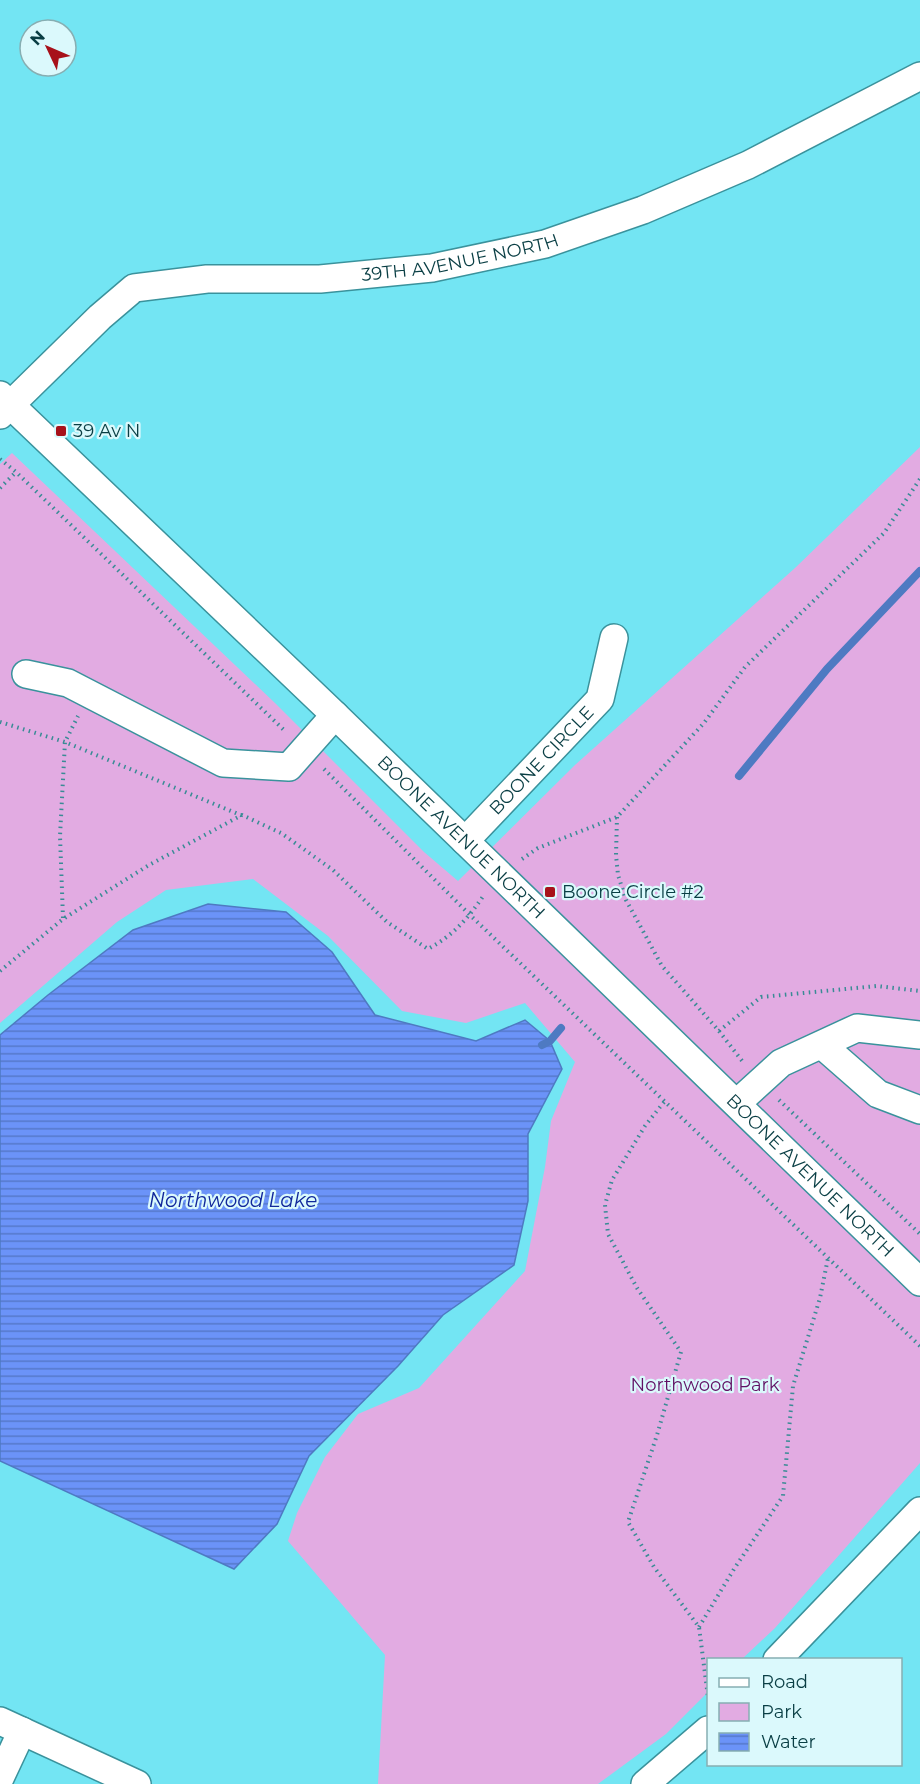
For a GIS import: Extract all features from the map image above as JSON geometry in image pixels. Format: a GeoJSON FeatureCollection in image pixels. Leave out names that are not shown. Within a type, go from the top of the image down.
{"type":"FeatureCollection","features":[{"type":"Feature","properties":{"kind":"street","name":"39TH AVENUE NORTH"},"geometry":{"type":"LineString","coordinates":[[3,405],[134,288],[207,279],[320,279],[432,268],[545,244],[643,210],[748,165],[920,76]]}},
{"type":"Feature","properties":{"kind":"street","name":"BOONE AVENUE NORTH"},"geometry":{"type":"LineString","coordinates":[[3,405],[334,715],[920,1282]]}},
{"type":"Feature","properties":{"kind":"street","name":"BOONE CIRCLE"},"geometry":{"type":"LineString","coordinates":[[465,841],[600,699],[614,638]]}},
{"type":"Feature","properties":{"kind":"street"},"geometry":{"type":"LineString","coordinates":[[26,674],[68,683],[223,763],[289,766],[334,715]]}},
{"type":"Feature","properties":{"kind":"street"},"geometry":{"type":"LineString","coordinates":[[737,1103],[781,1063],[857,1028],[920,1035]]}},
{"type":"Feature","properties":{"kind":"street"},"geometry":{"type":"LineString","coordinates":[[822,1045],[878,1094],[920,1110]]}},
{"type":"Feature","properties":{"kind":"street"},"geometry":{"type":"LineString","coordinates":[[778,1658],[920,1511]]}},
{"type":"Feature","properties":{"kind":"street"},"geometry":{"type":"LineString","coordinates":[[0,1778],[11,1726],[137,1784]]}},
{"type":"Feature","properties":{"kind":"street"},"geometry":{"type":"LineString","coordinates":[[645,1784],[707,1731]]}},
{"type":"Feature","properties":{"kind":"path"},"geometry":{"type":"LineString","coordinates":[[0,459],[304,750],[470,915],[920,1346]]}},
{"type":"Feature","properties":{"kind":"path"},"geometry":{"type":"LineString","coordinates":[[0,488],[16,472]]}},
{"type":"Feature","properties":{"kind":"path"},"geometry":{"type":"LineString","coordinates":[[0,722],[65,742],[280,833],[333,870],[387,922],[428,949],[447,938],[470,915],[500,874],[538,848],[617,817],[704,723],[745,667],[884,533],[920,479]]}},
{"type":"Feature","properties":{"kind":"path"},"geometry":{"type":"LineString","coordinates":[[63,919],[60,836],[65,742]]}},
{"type":"Feature","properties":{"kind":"path"},"geometry":{"type":"LineString","coordinates":[[0,971],[63,919],[149,865],[242,815]]}},
{"type":"Feature","properties":{"kind":"path"},"geometry":{"type":"LineString","coordinates":[[617,817],[615,855],[618,875],[626,900],[662,966],[760,1082],[920,1234]]}},
{"type":"Feature","properties":{"kind":"path"},"geometry":{"type":"LineString","coordinates":[[719,1031],[761,997],[877,986],[920,991]]}},
{"type":"Feature","properties":{"kind":"path"},"geometry":{"type":"LineString","coordinates":[[664,1102],[645,1126],[612,1180],[605,1205],[608,1234],[637,1288],[681,1352],[628,1522],[654,1567],[699,1627],[707,1689]]}},
{"type":"Feature","properties":{"kind":"path"},"geometry":{"type":"LineString","coordinates":[[699,1627],[734,1569],[783,1496],[793,1386],[820,1298],[828,1257]]}},
{"type":"Feature","properties":{"kind":"green space","name":"Northwood Park"},"geometry":{"type":"Polygon","coordinates":[[[920,447],[920,1463],[775,1628],[743,1658],[707,1658],[707,1693],[666,1734],[598,1784],[378,1784],[385,1655],[288,1541],[297,1513],[325,1457],[358,1414],[419,1388],[525,1271],[545,1167],[551,1121],[575,1062],[525,1003],[466,1023],[402,1011],[328,936],[253,879],[166,890],[117,922],[0,1023],[0,464],[12,453],[275,703],[424,852],[458,881],[575,765],[795,568],[920,447]]]}},
{"type":"Feature","properties":{"kind":"water","name":"Northwood Lake"},"geometry":{"type":"Polygon","coordinates":[[[208,904],[286,912],[332,952],[375,1015],[476,1041],[525,1020],[550,1041],[562,1069],[528,1134],[528,1201],[514,1265],[443,1315],[398,1366],[309,1456],[277,1524],[234,1569],[0,1461],[0,1035],[133,930],[208,904]]]}},
{"type":"Feature","properties":{"kind":"waterway"},"geometry":{"type":"LineString","coordinates":[[739,776],[827,669],[920,571]]}},
{"type":"Feature","properties":{"kind":"waterway"},"geometry":{"type":"LineString","coordinates":[[542,1045],[550,1041],[561,1028]]}},
{"type":"Feature","properties":{"kind":"place","name":"39 Av N"},"geometry":{"type":"Point","coordinates":[61,431]}},
{"type":"Feature","properties":{"kind":"place","name":"Boone Circle #2"},"geometry":{"type":"Point","coordinates":[550,892]}}]}
